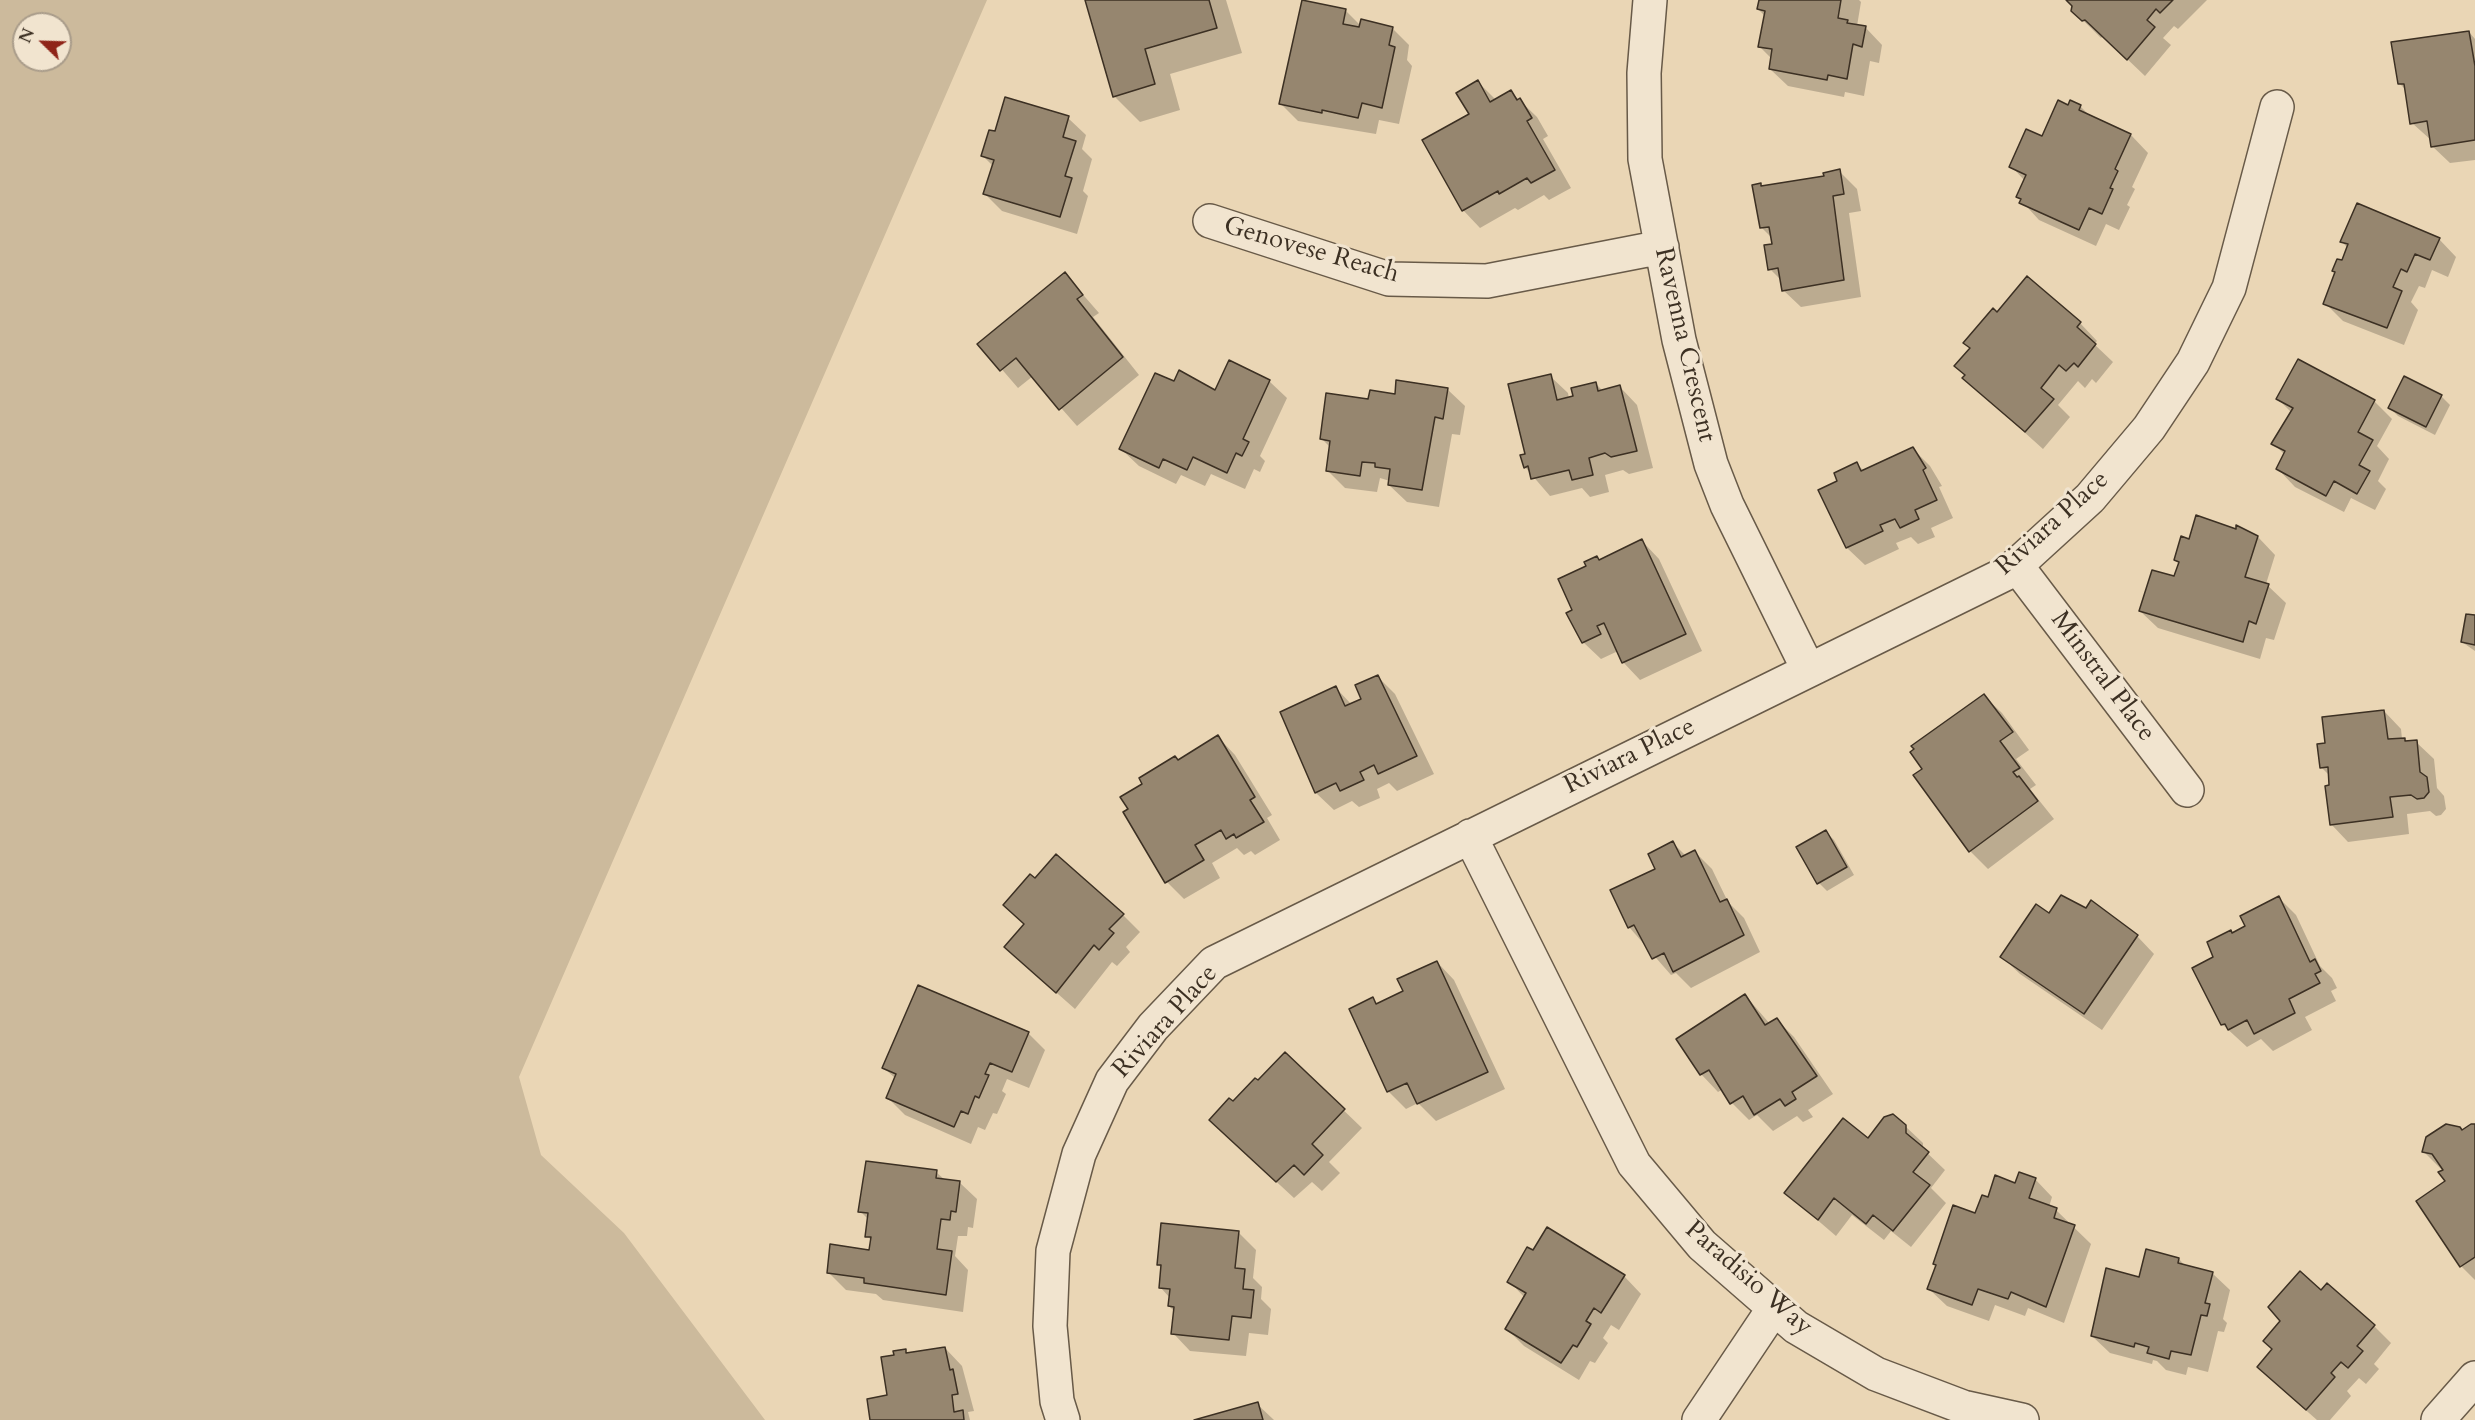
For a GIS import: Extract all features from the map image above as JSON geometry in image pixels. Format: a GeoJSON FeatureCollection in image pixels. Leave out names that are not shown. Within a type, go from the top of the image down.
{"type":"FeatureCollection","features":[{"type":"Feature","properties":{"kind":"street","name":"Ravenna Crescent"},"geometry":{"type":"LineString","coordinates":[[1650,0],[1644,73],[1645,159],[1679,340],[1711,464],[1727,505],[1808,669]]}},
{"type":"Feature","properties":{"kind":"street","name":"Riviara Place"},"geometry":{"type":"LineString","coordinates":[[1063,1420],[1057,1401],[1050,1326],[1053,1251],[1079,1154],[1112,1081],[1154,1027],[1214,963],[2009,572],[2090,498],[2149,428],[2193,362],[2229,288],[2277,107]]}},
{"type":"Feature","properties":{"kind":"street","name":"Genovese Reach"},"geometry":{"type":"LineString","coordinates":[[1210,221],[1389,279],[1487,281],[1662,247]]}},
{"type":"Feature","properties":{"kind":"street","name":"Minstral Place"},"geometry":{"type":"LineString","coordinates":[[2016,565],[2187,790]]}},
{"type":"Feature","properties":{"kind":"street","name":"Paradisio Way"},"geometry":{"type":"LineString","coordinates":[[1470,836],[1634,1164],[1702,1245],[1796,1327],[1876,1374],[1963,1407],[2022,1420]]}},
{"type":"Feature","properties":{"kind":"street"},"geometry":{"type":"LineString","coordinates":[[1699,1420],[1774,1308]]}},
{"type":"Feature","properties":{"kind":"street"},"geometry":{"type":"LineString","coordinates":[[2438,1420],[2475,1378]]}},
{"type":"Feature","properties":{"kind":"shaded area"},"geometry":{"type":"Polygon","coordinates":[[[0,0],[987,0],[519,1077],[541,1155],[624,1233],[765,1420],[0,1420],[0,0]]]}},
{"type":"Feature","properties":{"kind":"building"},"geometry":{"type":"Polygon","coordinates":[[[1085,0],[1209,0],[1217,28],[1145,49],[1155,84],[1113,97],[1085,0]]]}},
{"type":"Feature","properties":{"kind":"building"},"geometry":{"type":"Polygon","coordinates":[[[1302,0],[1346,9],[1343,24],[1359,27],[1361,19],[1393,27],[1389,45],[1395,47],[1382,108],[1362,103],[1358,118],[1279,104],[1302,0]]]}},
{"type":"Feature","properties":{"kind":"building"},"geometry":{"type":"Polygon","coordinates":[[[1759,0],[1841,0],[1838,18],[1848,20],[1847,23],[1866,26],[1862,47],[1853,44],[1847,79],[1828,75],[1827,80],[1769,69],[1772,49],[1758,47],[1765,11],[1757,9],[1759,0]]]}},
{"type":"Feature","properties":{"kind":"building"},"geometry":{"type":"Polygon","coordinates":[[[2066,0],[2173,0],[2160,13],[2156,9],[2147,20],[2155,27],[2127,60],[2085,20],[2082,21],[2071,11],[2072,6],[2066,0]]]}},
{"type":"Feature","properties":{"kind":"building"},"geometry":{"type":"Polygon","coordinates":[[[2469,31],[2475,66],[2475,140],[2431,147],[2427,121],[2410,124],[2404,84],[2398,84],[2391,42],[2469,31]]]}},
{"type":"Feature","properties":{"kind":"building"},"geometry":{"type":"Polygon","coordinates":[[[1478,80],[1490,102],[1511,90],[1517,100],[1520,98],[1532,118],[1527,121],[1555,170],[1531,183],[1527,178],[1462,211],[1422,140],[1469,114],[1456,93],[1478,80]]]}},
{"type":"Feature","properties":{"kind":"building"},"geometry":{"type":"Polygon","coordinates":[[[1005,97],[1069,116],[1063,137],[1076,141],[1065,176],[1072,178],[1060,217],[983,194],[994,160],[981,156],[989,130],[995,131],[1005,97]]]}},
{"type":"Feature","properties":{"kind":"building"},"geometry":{"type":"Polygon","coordinates":[[[2058,100],[2068,105],[2070,100],[2081,105],[2079,110],[2131,134],[2115,169],[2118,171],[2110,188],[2113,189],[2102,214],[2089,208],[2079,230],[2019,203],[2021,199],[2016,197],[2026,175],[2009,167],[2026,129],[2042,136],[2058,100]]]}},
{"type":"Feature","properties":{"kind":"building"},"geometry":{"type":"Polygon","coordinates":[[[1840,169],[1844,194],[1833,196],[1844,280],[1782,291],[1778,268],[1768,270],[1764,245],[1772,244],[1769,227],[1760,228],[1752,185],[1761,183],[1761,186],[1824,176],[1823,173],[1840,169]]]}},
{"type":"Feature","properties":{"kind":"building"},"geometry":{"type":"Polygon","coordinates":[[[2357,203],[2440,238],[2430,260],[2415,254],[2407,272],[2401,269],[2393,287],[2402,291],[2387,328],[2323,304],[2335,272],[2332,271],[2337,259],[2342,260],[2348,244],[2340,242],[2357,203]]]}},
{"type":"Feature","properties":{"kind":"building"},"geometry":{"type":"Polygon","coordinates":[[[1065,272],[1083,295],[1077,299],[1123,357],[1059,410],[1016,358],[1000,371],[977,344],[1065,272]]]}},
{"type":"Feature","properties":{"kind":"building"},"geometry":{"type":"Polygon","coordinates":[[[2027,276],[2081,322],[2077,327],[2096,344],[2078,367],[2074,363],[2066,371],[2059,365],[2041,388],[2054,399],[2025,432],[1962,378],[1965,375],[1954,366],[1970,348],[1963,343],[1993,308],[1997,312],[2027,276]]]}},
{"type":"Feature","properties":{"kind":"building"},"geometry":{"type":"Polygon","coordinates":[[[2298,359],[2375,400],[2358,432],[2373,440],[2359,465],[2370,471],[2357,494],[2334,481],[2326,496],[2276,469],[2285,451],[2271,444],[2293,408],[2276,399],[2298,359]]]}},
{"type":"Feature","properties":{"kind":"building"},"geometry":{"type":"Polygon","coordinates":[[[1229,360],[1270,380],[1243,439],[1249,442],[1242,456],[1236,453],[1227,473],[1193,457],[1187,470],[1163,459],[1159,468],[1119,449],[1155,373],[1174,381],[1179,370],[1215,390],[1229,360]]]}},
{"type":"Feature","properties":{"kind":"building"},"geometry":{"type":"Polygon","coordinates":[[[1551,374],[1557,400],[1573,396],[1571,388],[1596,382],[1598,391],[1620,385],[1637,451],[1611,457],[1605,453],[1589,458],[1593,475],[1572,480],[1569,470],[1531,479],[1528,466],[1524,468],[1520,455],[1525,454],[1508,384],[1551,374]]]}},
{"type":"Feature","properties":{"kind":"building"},"geometry":{"type":"Polygon","coordinates":[[[2404,376],[2442,395],[2426,427],[2388,408],[2404,376]]]}},
{"type":"Feature","properties":{"kind":"building"},"geometry":{"type":"Polygon","coordinates":[[[1396,380],[1448,388],[1443,419],[1435,417],[1422,490],[1388,485],[1390,469],[1375,467],[1375,463],[1362,462],[1360,476],[1326,471],[1330,441],[1320,439],[1326,393],[1368,399],[1370,390],[1395,394],[1396,380]]]}},
{"type":"Feature","properties":{"kind":"building"},"geometry":{"type":"Polygon","coordinates":[[[1913,447],[1926,468],[1923,470],[1937,500],[1915,510],[1919,519],[1900,528],[1895,519],[1880,525],[1883,531],[1846,548],[1818,490],[1837,481],[1834,473],[1857,462],[1861,471],[1913,447]]]}},
{"type":"Feature","properties":{"kind":"building"},"geometry":{"type":"Polygon","coordinates":[[[2196,515],[2236,529],[2236,525],[2258,536],[2245,577],[2269,584],[2256,624],[2249,621],[2243,642],[2139,611],[2152,570],[2174,576],[2179,562],[2174,560],[2181,536],[2189,539],[2196,515]]]}},
{"type":"Feature","properties":{"kind":"building"},"geometry":{"type":"Polygon","coordinates":[[[1642,539],[1686,634],[1622,663],[1604,623],[1597,626],[1601,634],[1582,643],[1566,613],[1572,610],[1558,579],[1586,566],[1584,562],[1597,556],[1599,560],[1642,539]]]}},
{"type":"Feature","properties":{"kind":"building"},"geometry":{"type":"Polygon","coordinates":[[[2466,614],[2475,615],[2475,645],[2461,642],[2466,614]]]}},
{"type":"Feature","properties":{"kind":"building"},"geometry":{"type":"Polygon","coordinates":[[[1378,675],[1417,756],[1378,774],[1374,765],[1360,772],[1364,780],[1340,791],[1336,783],[1315,793],[1280,712],[1336,686],[1345,706],[1361,699],[1355,685],[1378,675]]]}},
{"type":"Feature","properties":{"kind":"building"},"geometry":{"type":"Polygon","coordinates":[[[1984,694],[2013,732],[2000,741],[2020,768],[2013,772],[2017,777],[2019,776],[2038,801],[1969,852],[1913,775],[1922,769],[1910,752],[1914,749],[1911,746],[1984,694]]]}},
{"type":"Feature","properties":{"kind":"building"},"geometry":{"type":"Polygon","coordinates":[[[2384,710],[2388,739],[2417,740],[2420,772],[2427,777],[2429,792],[2424,798],[2417,799],[2411,795],[2390,797],[2393,817],[2330,825],[2325,786],[2329,785],[2328,767],[2320,768],[2317,744],[2325,743],[2322,717],[2384,710]]]}},
{"type":"Feature","properties":{"kind":"building"},"geometry":{"type":"Polygon","coordinates":[[[1218,735],[1255,797],[1250,800],[1264,822],[1236,838],[1234,834],[1226,839],[1221,830],[1195,845],[1204,860],[1165,883],[1123,812],[1128,809],[1120,797],[1142,784],[1139,778],[1175,756],[1178,760],[1218,735]]]}},
{"type":"Feature","properties":{"kind":"building"},"geometry":{"type":"Polygon","coordinates":[[[1826,830],[1847,867],[1817,884],[1796,847],[1826,830]]]}},
{"type":"Feature","properties":{"kind":"building"},"geometry":{"type":"Polygon","coordinates":[[[1673,841],[1681,857],[1695,850],[1720,902],[1727,899],[1744,935],[1673,972],[1664,953],[1652,959],[1634,925],[1628,928],[1610,890],[1655,869],[1648,854],[1673,841]]]}},
{"type":"Feature","properties":{"kind":"building"},"geometry":{"type":"Polygon","coordinates":[[[1056,854],[1124,914],[1109,929],[1114,933],[1099,950],[1094,945],[1056,993],[1004,947],[1024,924],[1003,905],[1030,874],[1035,878],[1056,854]]]}},
{"type":"Feature","properties":{"kind":"building"},"geometry":{"type":"Polygon","coordinates":[[[2061,895],[2086,908],[2091,900],[2138,935],[2084,1014],[2000,957],[2036,904],[2049,913],[2061,895]]]}},
{"type":"Feature","properties":{"kind":"building"},"geometry":{"type":"Polygon","coordinates":[[[2279,896],[2310,962],[2315,959],[2321,971],[2315,974],[2320,983],[2289,999],[2295,1013],[2254,1034],[2247,1020],[2228,1030],[2225,1024],[2221,1025],[2192,968],[2213,957],[2207,942],[2245,926],[2240,916],[2279,896]]]}},
{"type":"Feature","properties":{"kind":"building"},"geometry":{"type":"Polygon","coordinates":[[[1437,961],[1488,1072],[1417,1104],[1407,1083],[1387,1092],[1349,1009],[1373,997],[1376,1004],[1403,991],[1397,979],[1437,961]]]}},
{"type":"Feature","properties":{"kind":"building"},"geometry":{"type":"Polygon","coordinates":[[[918,985],[1029,1032],[1012,1072],[990,1063],[985,1074],[989,1075],[979,1098],[975,1096],[968,1114],[961,1111],[954,1127],[886,1098],[896,1074],[882,1068],[918,985]]]}},
{"type":"Feature","properties":{"kind":"building"},"geometry":{"type":"Polygon","coordinates":[[[1745,994],[1765,1025],[1777,1018],[1817,1076],[1792,1092],[1796,1099],[1785,1106],[1780,1099],[1754,1115],[1743,1096],[1730,1104],[1709,1070],[1700,1075],[1676,1039],[1745,994]]]}},
{"type":"Feature","properties":{"kind":"building"},"geometry":{"type":"Polygon","coordinates":[[[1285,1052],[1345,1109],[1312,1144],[1323,1155],[1304,1175],[1294,1165],[1276,1182],[1209,1120],[1229,1098],[1233,1101],[1255,1078],[1258,1080],[1285,1052]]]}},
{"type":"Feature","properties":{"kind":"building"},"geometry":{"type":"Polygon","coordinates":[[[1893,1114],[1906,1125],[1906,1133],[1929,1152],[1913,1172],[1930,1185],[1893,1231],[1873,1215],[1866,1224],[1834,1198],[1818,1220],[1784,1193],[1843,1118],[1868,1138],[1884,1117],[1893,1114]]]}},
{"type":"Feature","properties":{"kind":"building"},"geometry":{"type":"Polygon","coordinates":[[[2446,1124],[2460,1127],[2462,1130],[2475,1124],[2475,1257],[2460,1267],[2416,1201],[2445,1181],[2438,1172],[2443,1170],[2432,1154],[2422,1152],[2426,1137],[2446,1124]]]}},
{"type":"Feature","properties":{"kind":"building"},"geometry":{"type":"Polygon","coordinates":[[[866,1161],[937,1170],[936,1178],[960,1181],[956,1212],[951,1211],[950,1220],[941,1219],[937,1249],[952,1251],[946,1295],[864,1283],[864,1278],[827,1273],[830,1244],[869,1250],[871,1237],[865,1237],[868,1213],[858,1212],[866,1161]]]}},
{"type":"Feature","properties":{"kind":"building"},"geometry":{"type":"Polygon","coordinates":[[[2019,1172],[2036,1178],[2029,1198],[2057,1208],[2054,1218],[2075,1225],[2046,1307],[2011,1292],[2008,1299],[1978,1289],[1972,1305],[1927,1289],[1953,1205],[1975,1213],[1982,1195],[1988,1197],[1995,1175],[2015,1183],[2019,1172]]]}},
{"type":"Feature","properties":{"kind":"building"},"geometry":{"type":"Polygon","coordinates":[[[1161,1223],[1239,1231],[1235,1268],[1245,1269],[1243,1289],[1254,1290],[1251,1318],[1232,1316],[1229,1340],[1171,1334],[1174,1307],[1168,1306],[1170,1289],[1159,1288],[1161,1265],[1157,1265],[1161,1223]]]}},
{"type":"Feature","properties":{"kind":"building"},"geometry":{"type":"Polygon","coordinates":[[[1547,1227],[1625,1275],[1601,1313],[1594,1308],[1586,1321],[1591,1324],[1577,1347],[1573,1345],[1561,1363],[1505,1329],[1526,1293],[1507,1282],[1527,1247],[1533,1250],[1547,1227]]]}},
{"type":"Feature","properties":{"kind":"building"},"geometry":{"type":"Polygon","coordinates":[[[2146,1249],[2179,1258],[2178,1263],[2213,1272],[2205,1303],[2210,1304],[2207,1316],[2201,1315],[2191,1355],[2171,1351],[2169,1359],[2147,1353],[2149,1347],[2135,1343],[2134,1347],[2091,1336],[2106,1268],[2139,1277],[2146,1249]]]}},
{"type":"Feature","properties":{"kind":"building"},"geometry":{"type":"Polygon","coordinates":[[[2300,1271],[2321,1290],[2327,1283],[2375,1325],[2357,1346],[2363,1351],[2348,1368],[2341,1362],[2331,1373],[2335,1377],[2306,1410],[2257,1367],[2272,1349],[2263,1341],[2280,1321],[2268,1307],[2300,1271]]]}},
{"type":"Feature","properties":{"kind":"building"},"geometry":{"type":"Polygon","coordinates":[[[945,1347],[950,1370],[953,1369],[958,1394],[952,1395],[954,1412],[963,1410],[964,1420],[870,1420],[867,1399],[887,1395],[881,1357],[894,1355],[893,1351],[906,1349],[906,1353],[945,1347]]]}},
{"type":"Feature","properties":{"kind":"building"},"geometry":{"type":"Polygon","coordinates":[[[1258,1402],[1263,1420],[1194,1420],[1258,1402]]]}}]}
